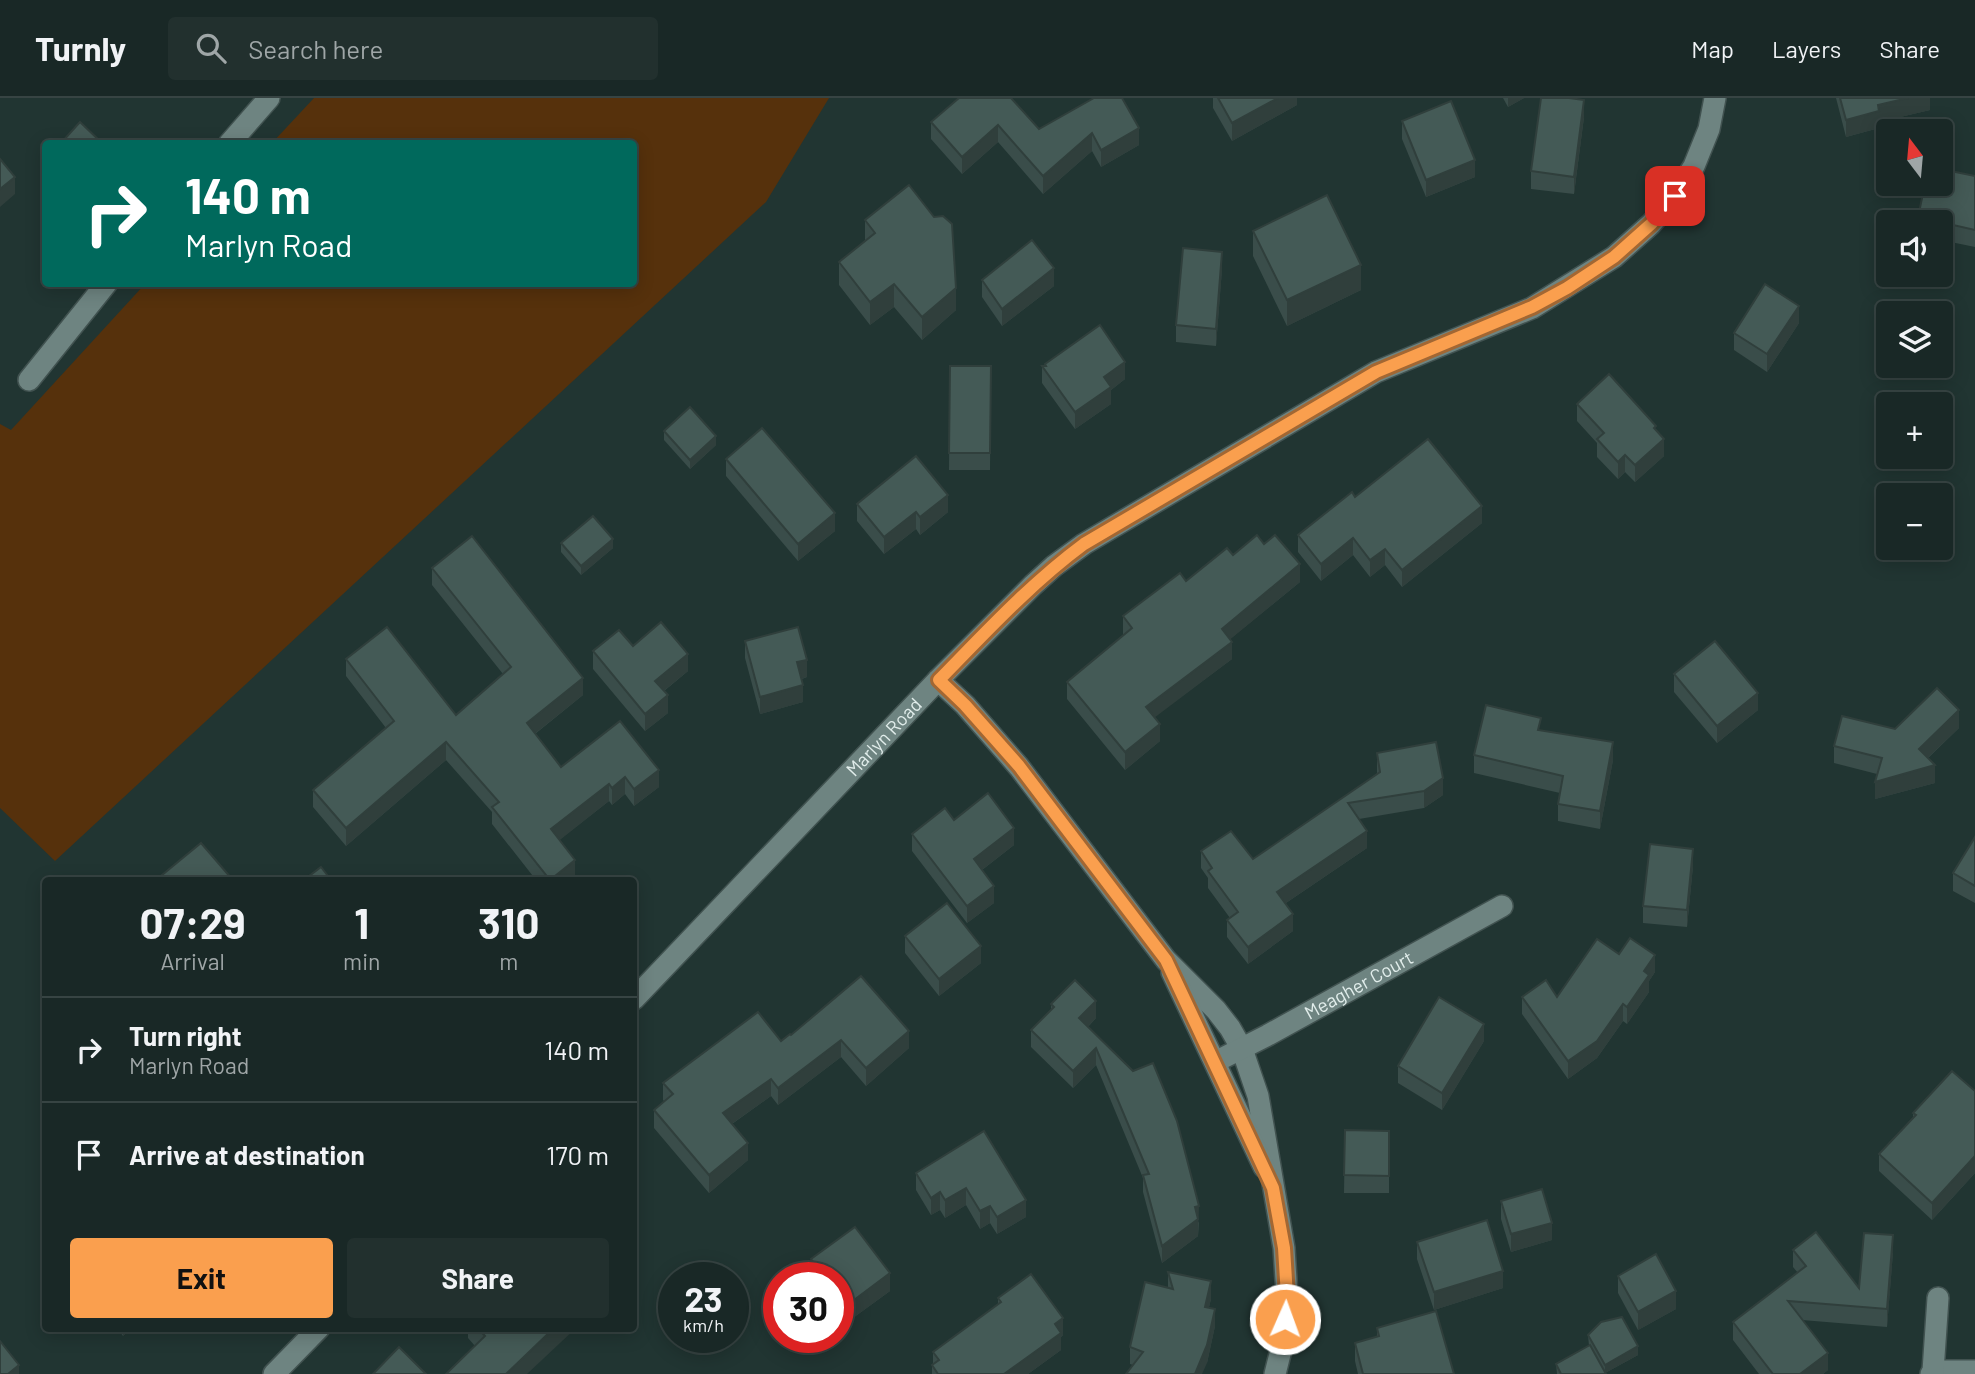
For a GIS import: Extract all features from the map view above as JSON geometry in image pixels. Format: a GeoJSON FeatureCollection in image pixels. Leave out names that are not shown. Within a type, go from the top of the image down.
{"type":"FeatureCollection","features":[{"type":"Feature","properties":{"kind":"street"},"geometry":{"type":"LineString","coordinates":[[232,140],[269,98]]}},
{"type":"Feature","properties":{"kind":"street","name":"Marlyn Road"},"geometry":{"type":"LineString","coordinates":[[637,996],[939,680],[1054,566],[1084,544],[1376,372],[1532,307],[1614,257],[1651,224],[1675,196],[1695,166],[1709,129],[1715,98]]}},
{"type":"Feature","properties":{"kind":"street"},"geometry":{"type":"LineString","coordinates":[[29,380],[104,287]]}},
{"type":"Feature","properties":{"kind":"street"},"geometry":{"type":"LineString","coordinates":[[939,680],[1019,766],[1166,960],[1216,1010],[1242,1049],[1258,1096],[1284,1248],[1287,1296],[1283,1342],[1275,1374]]}},
{"type":"Feature","properties":{"kind":"street","name":"Meagher Court"},"geometry":{"type":"LineString","coordinates":[[1215,1062],[1502,906]]}},
{"type":"Feature","properties":{"kind":"street"},"geometry":{"type":"LineString","coordinates":[[1166,960],[1273,1188]]}},
{"type":"Feature","properties":{"kind":"street"},"geometry":{"type":"LineString","coordinates":[[1938,1298],[1932,1373],[1975,1371]]}},
{"type":"Feature","properties":{"kind":"street"},"geometry":{"type":"LineString","coordinates":[[275,1374],[315,1332]]}},
{"type":"Feature","properties":{"kind":"shaded area"},"geometry":{"type":"Polygon","coordinates":[[[314,98],[829,98],[766,202],[55,861],[0,808],[0,424],[11,430],[142,287],[637,287],[637,140],[275,140],[314,98]]]}},
{"type":"Feature","properties":{"kind":"building"},"geometry":{"type":"Polygon","coordinates":[[[959,98],[1011,98],[1039,129],[1094,98],[1122,98],[1139,128],[1101,150],[1092,133],[1043,176],[998,125],[962,157],[931,122],[959,98]]]}},
{"type":"Feature","properties":{"kind":"building"},"geometry":{"type":"Polygon","coordinates":[[[1218,98],[1278,98],[1232,123],[1218,98]]]}},
{"type":"Feature","properties":{"kind":"building"},"geometry":{"type":"Polygon","coordinates":[[[1541,98],[1584,100],[1574,177],[1531,171],[1541,98]]]}},
{"type":"Feature","properties":{"kind":"building"},"geometry":{"type":"Polygon","coordinates":[[[1840,98],[1908,98],[1878,105],[1879,111],[1846,120],[1840,98]]]}},
{"type":"Feature","properties":{"kind":"building"},"geometry":{"type":"Polygon","coordinates":[[[1451,101],[1475,160],[1426,180],[1402,121],[1451,101]]]}},
{"type":"Feature","properties":{"kind":"building"},"geometry":{"type":"Polygon","coordinates":[[[80,122],[99,140],[64,140],[80,122]]]}},
{"type":"Feature","properties":{"kind":"building"},"geometry":{"type":"Polygon","coordinates":[[[0,159],[15,177],[0,189],[0,159]]]}},
{"type":"Feature","properties":{"kind":"building"},"geometry":{"type":"Polygon","coordinates":[[[1953,171],[1975,176],[1975,230],[1953,225],[1953,210],[1919,210],[1922,196],[1953,196],[1953,171]]]}},
{"type":"Feature","properties":{"kind":"building"},"geometry":{"type":"Polygon","coordinates":[[[909,185],[934,217],[943,216],[952,224],[956,288],[922,317],[894,284],[870,302],[839,262],[875,233],[865,220],[909,185]]]}},
{"type":"Feature","properties":{"kind":"building"},"geometry":{"type":"Polygon","coordinates":[[[1327,195],[1361,265],[1287,300],[1253,231],[1327,195]]]}},
{"type":"Feature","properties":{"kind":"building"},"geometry":{"type":"Polygon","coordinates":[[[1032,240],[1054,268],[1002,309],[982,280],[1032,240]]]}},
{"type":"Feature","properties":{"kind":"building"},"geometry":{"type":"Polygon","coordinates":[[[1183,248],[1222,252],[1216,329],[1176,325],[1183,248]]]}},
{"type":"Feature","properties":{"kind":"building"},"geometry":{"type":"Polygon","coordinates":[[[1765,284],[1799,306],[1767,354],[1734,333],[1765,284]]]}},
{"type":"Feature","properties":{"kind":"building"},"geometry":{"type":"Polygon","coordinates":[[[1100,325],[1125,362],[1104,377],[1111,387],[1075,412],[1042,366],[1046,366],[1045,364],[1100,325]]]}},
{"type":"Feature","properties":{"kind":"building"},"geometry":{"type":"Polygon","coordinates":[[[950,366],[991,366],[990,453],[949,453],[950,366]]]}},
{"type":"Feature","properties":{"kind":"building"},"geometry":{"type":"Polygon","coordinates":[[[1609,374],[1656,426],[1654,428],[1664,439],[1635,465],[1625,455],[1618,462],[1597,439],[1604,433],[1577,404],[1609,374]]]}},
{"type":"Feature","properties":{"kind":"building"},"geometry":{"type":"Polygon","coordinates":[[[690,407],[716,436],[690,460],[664,431],[690,407]]]}},
{"type":"Feature","properties":{"kind":"building"},"geometry":{"type":"Polygon","coordinates":[[[762,428],[835,513],[798,544],[726,459],[762,428]]]}},
{"type":"Feature","properties":{"kind":"building"},"geometry":{"type":"Polygon","coordinates":[[[1428,439],[1482,506],[1402,570],[1385,549],[1370,560],[1353,538],[1321,564],[1298,535],[1352,492],[1355,497],[1428,439]]]}},
{"type":"Feature","properties":{"kind":"building"},"geometry":{"type":"Polygon","coordinates":[[[916,456],[948,495],[920,517],[916,512],[884,537],[857,504],[916,456]]]}},
{"type":"Feature","properties":{"kind":"building"},"geometry":{"type":"Polygon","coordinates":[[[593,516],[613,539],[581,566],[561,543],[593,516]]]}},
{"type":"Feature","properties":{"kind":"building"},"geometry":{"type":"Polygon","coordinates":[[[1257,535],[1264,544],[1275,535],[1300,564],[1222,629],[1232,642],[1146,707],[1160,724],[1125,752],[1067,682],[1132,628],[1123,616],[1180,573],[1186,581],[1227,548],[1233,555],[1257,535]]]}},
{"type":"Feature","properties":{"kind":"building"},"geometry":{"type":"Polygon","coordinates":[[[472,536],[583,678],[527,723],[561,767],[620,721],[659,770],[634,789],[625,777],[612,788],[609,784],[551,829],[575,860],[554,877],[548,877],[492,807],[499,802],[446,742],[346,828],[313,790],[394,721],[346,659],[387,627],[456,715],[511,667],[432,568],[472,536]]]}},
{"type":"Feature","properties":{"kind":"building"},"geometry":{"type":"Polygon","coordinates":[[[661,622],[688,654],[655,681],[668,695],[645,714],[593,651],[619,630],[633,646],[661,622]]]}},
{"type":"Feature","properties":{"kind":"building"},"geometry":{"type":"Polygon","coordinates":[[[798,627],[807,660],[797,662],[803,685],[760,697],[745,641],[798,627]]]}},
{"type":"Feature","properties":{"kind":"building"},"geometry":{"type":"Polygon","coordinates":[[[1715,641],[1758,693],[1717,726],[1674,674],[1715,641]]]}},
{"type":"Feature","properties":{"kind":"building"},"geometry":{"type":"Polygon","coordinates":[[[1937,688],[1959,710],[1919,749],[1935,765],[1875,782],[1882,758],[1834,746],[1842,716],[1895,729],[1937,688]]]}},
{"type":"Feature","properties":{"kind":"building"},"geometry":{"type":"Polygon","coordinates":[[[1486,705],[1541,718],[1538,730],[1613,742],[1600,811],[1558,804],[1563,776],[1474,755],[1486,705]]]}},
{"type":"Feature","properties":{"kind":"building"},"geometry":{"type":"Polygon","coordinates":[[[1436,742],[1443,778],[1424,791],[1348,803],[1367,831],[1277,892],[1293,914],[1248,947],[1227,920],[1238,912],[1208,871],[1212,868],[1201,851],[1231,831],[1253,859],[1380,772],[1377,753],[1436,742]]]}},
{"type":"Feature","properties":{"kind":"building"},"geometry":{"type":"Polygon","coordinates":[[[988,793],[1014,828],[974,859],[994,886],[967,906],[912,834],[945,808],[954,820],[988,793]]]}},
{"type":"Feature","properties":{"kind":"building"},"geometry":{"type":"Polygon","coordinates":[[[1975,837],[1975,886],[1953,873],[1975,837]]]}},
{"type":"Feature","properties":{"kind":"building"},"geometry":{"type":"Polygon","coordinates":[[[201,843],[230,877],[160,877],[201,843]]]}},
{"type":"Feature","properties":{"kind":"building"},"geometry":{"type":"Polygon","coordinates":[[[1650,844],[1693,849],[1687,910],[1643,906],[1650,844]]]}},
{"type":"Feature","properties":{"kind":"building"},"geometry":{"type":"Polygon","coordinates":[[[321,867],[329,877],[308,877],[321,867]]]}},
{"type":"Feature","properties":{"kind":"building"},"geometry":{"type":"Polygon","coordinates":[[[947,903],[981,946],[939,979],[905,936],[947,903]]]}},
{"type":"Feature","properties":{"kind":"building"},"geometry":{"type":"Polygon","coordinates":[[[1630,938],[1655,955],[1644,971],[1649,975],[1627,1007],[1623,1004],[1597,1041],[1568,1061],[1522,997],[1546,980],[1557,997],[1597,939],[1619,954],[1630,938]]]}},
{"type":"Feature","properties":{"kind":"building"},"geometry":{"type":"Polygon","coordinates":[[[861,976],[909,1031],[866,1068],[841,1040],[778,1088],[771,1079],[723,1113],[748,1143],[709,1175],[654,1110],[673,1094],[663,1083],[758,1012],[781,1041],[861,976]]]}},
{"type":"Feature","properties":{"kind":"building"},"geometry":{"type":"Polygon","coordinates":[[[1075,980],[1096,1001],[1079,1018],[1133,1071],[1153,1063],[1177,1121],[1199,1206],[1195,1207],[1198,1219],[1162,1246],[1143,1175],[1149,1174],[1096,1048],[1073,1071],[1031,1030],[1054,1007],[1051,1004],[1075,980]]]}},
{"type":"Feature","properties":{"kind":"building"},"geometry":{"type":"Polygon","coordinates":[[[1439,997],[1484,1024],[1442,1093],[1398,1066],[1439,997]]]}},
{"type":"Feature","properties":{"kind":"building"},"geometry":{"type":"Polygon","coordinates":[[[1952,1071],[1975,1091],[1975,1156],[1932,1203],[1879,1154],[1952,1071]]]}},
{"type":"Feature","properties":{"kind":"building"},"geometry":{"type":"Polygon","coordinates":[[[1345,1130],[1389,1131],[1389,1176],[1344,1175],[1345,1130]]]}},
{"type":"Feature","properties":{"kind":"building"},"geometry":{"type":"Polygon","coordinates":[[[984,1131],[1026,1200],[997,1217],[990,1206],[980,1211],[966,1188],[945,1200],[940,1192],[931,1198],[916,1173],[984,1131]]]}},
{"type":"Feature","properties":{"kind":"building"},"geometry":{"type":"Polygon","coordinates":[[[1542,1189],[1552,1223],[1511,1234],[1501,1201],[1542,1189]]]}},
{"type":"Feature","properties":{"kind":"building"},"geometry":{"type":"Polygon","coordinates":[[[1487,1220],[1503,1271],[1434,1292],[1417,1242],[1487,1220]]]}},
{"type":"Feature","properties":{"kind":"building"},"geometry":{"type":"Polygon","coordinates":[[[855,1227],[890,1273],[854,1300],[854,1262],[813,1262],[811,1259],[855,1227]]]}},
{"type":"Feature","properties":{"kind":"building"},"geometry":{"type":"Polygon","coordinates":[[[1816,1232],[1859,1288],[1864,1233],[1893,1235],[1887,1309],[1788,1301],[1828,1353],[1800,1374],[1773,1374],[1733,1322],[1806,1266],[1793,1250],[1816,1232]]]}},
{"type":"Feature","properties":{"kind":"building"},"geometry":{"type":"Polygon","coordinates":[[[1656,1254],[1676,1291],[1638,1312],[1618,1276],[1656,1254]]]}},
{"type":"Feature","properties":{"kind":"building"},"geometry":{"type":"Polygon","coordinates":[[[1168,1272],[1211,1281],[1205,1307],[1215,1309],[1207,1345],[1195,1374],[1126,1374],[1143,1352],[1130,1347],[1145,1282],[1173,1289],[1168,1272]]]}},
{"type":"Feature","properties":{"kind":"building"},"geometry":{"type":"Polygon","coordinates":[[[1031,1274],[1063,1318],[1055,1324],[1061,1333],[1004,1374],[938,1374],[932,1365],[939,1360],[933,1352],[1001,1302],[998,1298],[1031,1274]]]}},
{"type":"Feature","properties":{"kind":"building"},"geometry":{"type":"Polygon","coordinates":[[[1436,1311],[1454,1374],[1363,1374],[1355,1343],[1379,1336],[1377,1328],[1436,1311]]]}},
{"type":"Feature","properties":{"kind":"building"},"geometry":{"type":"Polygon","coordinates":[[[1622,1317],[1638,1346],[1605,1365],[1588,1335],[1601,1322],[1622,1317]]]}},
{"type":"Feature","properties":{"kind":"building"},"geometry":{"type":"Polygon","coordinates":[[[482,1332],[550,1332],[506,1374],[446,1374],[485,1336],[482,1332]]]}},
{"type":"Feature","properties":{"kind":"building"},"geometry":{"type":"Polygon","coordinates":[[[0,1341],[19,1365],[8,1374],[0,1374],[0,1341]]]}},
{"type":"Feature","properties":{"kind":"building"},"geometry":{"type":"Polygon","coordinates":[[[1590,1345],[1606,1374],[1561,1374],[1556,1364],[1590,1345]]]}},
{"type":"Feature","properties":{"kind":"building"},"geometry":{"type":"Polygon","coordinates":[[[399,1347],[426,1374],[373,1374],[399,1347]]]}},
{"type":"Feature","properties":{"kind":"route"},"geometry":{"type":"LineString","coordinates":[[1285,1319],[1287,1296],[1284,1248],[1273,1188],[1166,960],[1019,766],[939,680],[1033,585],[1084,544],[1376,372],[1436,345],[1490,326],[1567,288],[1614,257],[1651,224],[1675,196]]}}]}
